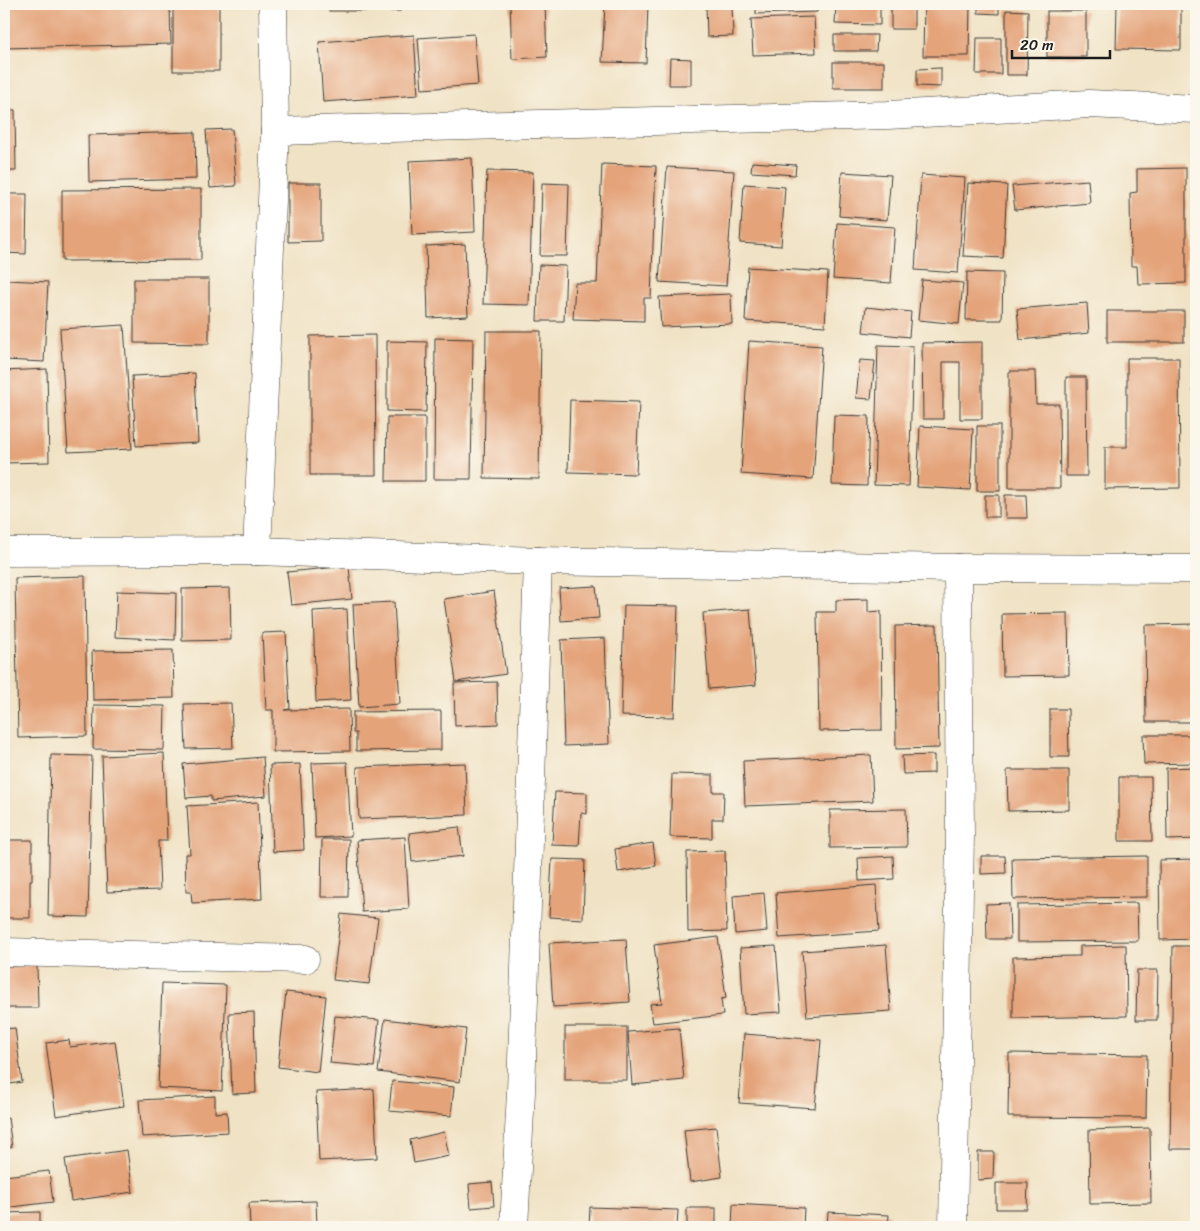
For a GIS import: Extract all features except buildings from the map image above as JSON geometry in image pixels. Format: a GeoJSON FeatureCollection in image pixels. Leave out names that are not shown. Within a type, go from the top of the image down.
{"type":"FeatureCollection","features":[{"type":"Feature","properties":{"kind":"street"},"geometry":{"type":"LineString","coordinates":[[257,551],[275,131],[273,4]]}},
{"type":"Feature","properties":{"kind":"street"},"geometry":{"type":"LineString","coordinates":[[275,131],[888,115],[1089,104],[1196,108]]}},
{"type":"Feature","properties":{"kind":"street"},"geometry":{"type":"LineString","coordinates":[[4,552],[257,551],[538,561],[958,568],[1196,569]]}},
{"type":"Feature","properties":{"kind":"street"},"geometry":{"type":"LineString","coordinates":[[514,1227],[521,1092],[538,561]]}},
{"type":"Feature","properties":{"kind":"street"},"geometry":{"type":"LineString","coordinates":[[953,1227],[960,835],[958,568]]}},
{"type":"Feature","properties":{"kind":"street"},"geometry":{"type":"LineString","coordinates":[[4,952],[306,959]]}}]}
